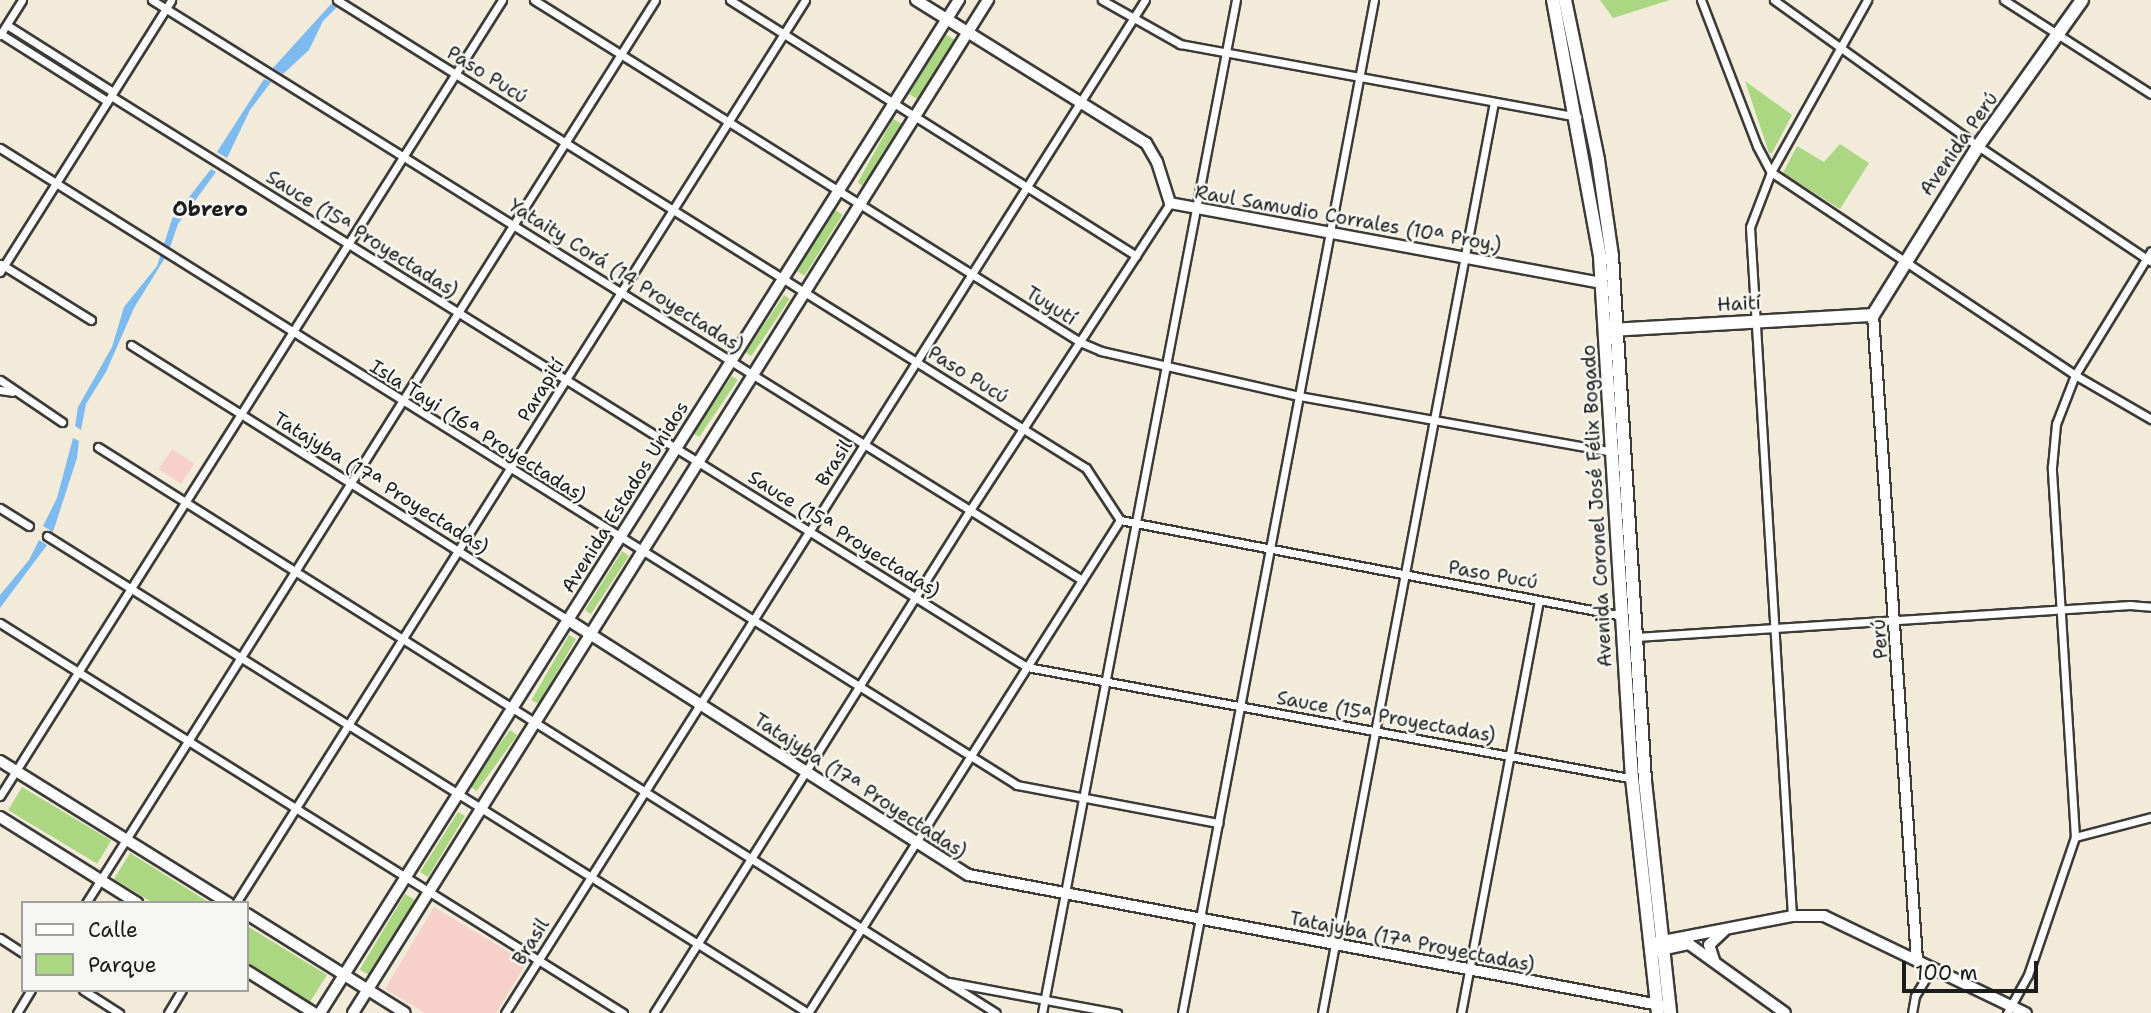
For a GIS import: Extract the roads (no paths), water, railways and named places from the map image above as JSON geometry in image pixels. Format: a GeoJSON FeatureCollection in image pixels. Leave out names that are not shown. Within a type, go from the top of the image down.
{"type":"FeatureCollection","features":[{"type":"Feature","properties":{"kind":"main road","name":"Avenida Estados Unidos"},"geometry":{"type":"LineString","coordinates":[[320,1013],[959,0]]}},
{"type":"Feature","properties":{"kind":"main road"},"geometry":{"type":"LineString","coordinates":[[353,1013],[988,0]]}},
{"type":"Feature","properties":{"kind":"main road","name":"Avenida Coronel José Félix Bogado"},"geometry":{"type":"LineString","coordinates":[[1553,0],[1578,117],[1603,283],[1613,330]]}},
{"type":"Feature","properties":{"kind":"main road","name":"Avenida Coronel José Félix Bogado"},"geometry":{"type":"LineString","coordinates":[[1565,0],[1598,160],[1613,330],[1638,779],[1654,947],[1663,1009]]}},
{"type":"Feature","properties":{"kind":"main road","name":"Avenida Perú"},"geometry":{"type":"LineString","coordinates":[[1874,315],[1905,259],[1978,146],[2061,35],[2082,0]]}},
{"type":"Feature","properties":{"kind":"main road","name":"Haití"},"geometry":{"type":"LineString","coordinates":[[1613,330],[1874,315]]}},
{"type":"Feature","properties":{"kind":"main road"},"geometry":{"type":"LineString","coordinates":[[0,761],[225,901]]}},
{"type":"Feature","properties":{"kind":"main road"},"geometry":{"type":"LineString","coordinates":[[0,817],[134,901]]}},
{"type":"Feature","properties":{"kind":"main road"},"geometry":{"type":"LineString","coordinates":[[248,915],[405,1013]]}},
{"type":"Feature","properties":{"kind":"main road"},"geometry":{"type":"LineString","coordinates":[[248,972],[314,1013]]}},
{"type":"Feature","properties":{"kind":"street"},"geometry":{"type":"LineString","coordinates":[[2,30],[22,0]]}},
{"type":"Feature","properties":{"kind":"street","name":"Yataity Corá (14 Proyectadas)"},"geometry":{"type":"LineString","coordinates":[[152,0],[1082,580]]}},
{"type":"Feature","properties":{"kind":"street"},"geometry":{"type":"LineString","coordinates":[[91,320],[1,267],[171,0]]}},
{"type":"Feature","properties":{"kind":"street","name":"Paso Pucú"},"geometry":{"type":"LineString","coordinates":[[337,0],[1086,468],[1120,520],[1406,577],[1628,617]]}},
{"type":"Feature","properties":{"kind":"street"},"geometry":{"type":"LineString","coordinates":[[0,796],[502,0]]}},
{"type":"Feature","properties":{"kind":"street","name":"Tuyutí"},"geometry":{"type":"LineString","coordinates":[[534,0],[1080,342],[1166,368],[1298,396],[1618,452]]}},
{"type":"Feature","properties":{"kind":"street"},"geometry":{"type":"LineString","coordinates":[[87,901],[655,0]]}},
{"type":"Feature","properties":{"kind":"street"},"geometry":{"type":"LineString","coordinates":[[730,0],[1136,256]]}},
{"type":"Feature","properties":{"kind":"street","name":"Parapití"},"geometry":{"type":"LineString","coordinates":[[237,901],[805,0]]}},
{"type":"Feature","properties":{"kind":"street","name":"Raul Samudio Corrales (10ª Proy.)"},"geometry":{"type":"LineString","coordinates":[[916,0],[1151,149],[1170,203],[1603,283]]}},
{"type":"Feature","properties":{"kind":"street"},"geometry":{"type":"LineString","coordinates":[[1102,0],[1171,42],[1578,117]]}},
{"type":"Feature","properties":{"kind":"street","name":"Brasil"},"geometry":{"type":"LineString","coordinates":[[505,1013],[1144,0]]}},
{"type":"Feature","properties":{"kind":"street"},"geometry":{"type":"LineString","coordinates":[[1042,1013],[1236,0]]}},
{"type":"Feature","properties":{"kind":"street"},"geometry":{"type":"LineString","coordinates":[[1182,1013],[1374,0]]}},
{"type":"Feature","properties":{"kind":"street"},"geometry":{"type":"LineString","coordinates":[[1701,0],[1757,146],[1771,172],[2075,375],[2151,419]]}},
{"type":"Feature","properties":{"kind":"street"},"geometry":{"type":"LineString","coordinates":[[1773,0],[1978,146],[2149,257],[2075,375],[2052,443],[2075,837],[2028,975],[2010,1010]]}},
{"type":"Feature","properties":{"kind":"street"},"geometry":{"type":"LineString","coordinates":[[1792,916],[1750,228],[1771,172],[1867,0]]}},
{"type":"Feature","properties":{"kind":"street"},"geometry":{"type":"LineString","coordinates":[[2004,0],[2151,94]]}},
{"type":"Feature","properties":{"kind":"street","name":"Sauce (15ª Proyectadas)"},"geometry":{"type":"LineString","coordinates":[[2,30],[1027,667],[1638,779]]}},
{"type":"Feature","properties":{"kind":"street"},"geometry":{"type":"LineString","coordinates":[[1322,1013],[1374,731],[1437,421],[1494,102]]}},
{"type":"Feature","properties":{"kind":"street","name":"Isla Tayi (16ª Proyectadas)"},"geometry":{"type":"LineString","coordinates":[[0,148],[857,689],[1030,791],[1218,823]]}},
{"type":"Feature","properties":{"kind":"street"},"geometry":{"type":"LineString","coordinates":[[654,1013],[970,510],[1170,203]]}},
{"type":"Feature","properties":{"kind":"street","name":"Perú"},"geometry":{"type":"LineString","coordinates":[[1874,315],[1917,961]]}},
{"type":"Feature","properties":{"kind":"street","name":"Tatajyba (17ª Proyectadas)"},"geometry":{"type":"LineString","coordinates":[[131,345],[701,704],[915,844],[969,875],[1663,1009]]}},
{"type":"Feature","properties":{"kind":"street"},"geometry":{"type":"LineString","coordinates":[[2,387],[62,422]]}},
{"type":"Feature","properties":{"kind":"street"},"geometry":{"type":"LineString","coordinates":[[98,447],[996,1013]]}},
{"type":"Feature","properties":{"kind":"street"},"geometry":{"type":"LineString","coordinates":[[0,508],[29,526]]}},
{"type":"Feature","properties":{"kind":"street"},"geometry":{"type":"LineString","coordinates":[[47,536],[808,1013],[1120,520]]}},
{"type":"Feature","properties":{"kind":"street"},"geometry":{"type":"LineString","coordinates":[[1461,1013],[1539,600]]}},
{"type":"Feature","properties":{"kind":"street"},"geometry":{"type":"LineString","coordinates":[[1630,637],[2061,610],[2151,607]]}},
{"type":"Feature","properties":{"kind":"street"},"geometry":{"type":"LineString","coordinates":[[0,623],[623,1013]]}},
{"type":"Feature","properties":{"kind":"street"},"geometry":{"type":"LineString","coordinates":[[2075,837],[2151,817]]}},
{"type":"Feature","properties":{"kind":"street"},"geometry":{"type":"LineString","coordinates":[[1654,947],[1727,928],[1792,916],[1831,918],[2010,1010],[2025,1013]]}},
{"type":"Feature","properties":{"kind":"street"},"geometry":{"type":"LineString","coordinates":[[1715,962],[1710,942],[1727,928]]}},
{"type":"Feature","properties":{"kind":"street"},"geometry":{"type":"LineString","coordinates":[[0,938],[21,952]]}},
{"type":"Feature","properties":{"kind":"street"},"geometry":{"type":"LineString","coordinates":[[1654,947],[1689,944],[1785,1013]]}},
{"type":"Feature","properties":{"kind":"street"},"geometry":{"type":"LineString","coordinates":[[1912,1013],[1915,996],[1932,968]]}},
{"type":"Feature","properties":{"kind":"street"},"geometry":{"type":"LineString","coordinates":[[945,981],[1117,1013]]}},
{"type":"Feature","properties":{"kind":"street"},"geometry":{"type":"LineString","coordinates":[[17,1013],[30,992]]}},
{"type":"Feature","properties":{"kind":"street"},"geometry":{"type":"LineString","coordinates":[[86,992],[119,1013]]}},
{"type":"Feature","properties":{"kind":"street"},"geometry":{"type":"LineString","coordinates":[[168,1013],[181,992]]}},
{"type":"Feature","properties":{"kind":"water"},"geometry":{"type":"Polygon","coordinates":[[[331,4],[337,7],[323,21],[309,50],[283,74],[273,68],[331,4]]]}},
{"type":"Feature","properties":{"kind":"water"},"geometry":{"type":"Polygon","coordinates":[[[264,79],[271,82],[250,110],[227,158],[217,152],[264,79]]]}},
{"type":"Feature","properties":{"kind":"water"},"geometry":{"type":"Polygon","coordinates":[[[211,169],[216,172],[178,224],[168,253],[134,308],[106,372],[86,404],[81,430],[75,426],[78,407],[112,347],[124,307],[157,266],[172,219],[211,169]]]}},
{"type":"Feature","properties":{"kind":"water"},"geometry":{"type":"Polygon","coordinates":[[[73,438],[79,441],[77,458],[53,532],[43,526],[57,498],[73,438]]]}},
{"type":"Feature","properties":{"kind":"water"},"geometry":{"type":"Polygon","coordinates":[[[39,540],[47,545],[0,608],[0,595],[29,560],[39,540]]]}},
{"type":"Feature","properties":{"kind":"district","name":"Obrero"},"geometry":{"type":"Point","coordinates":[210,209]}}]}
